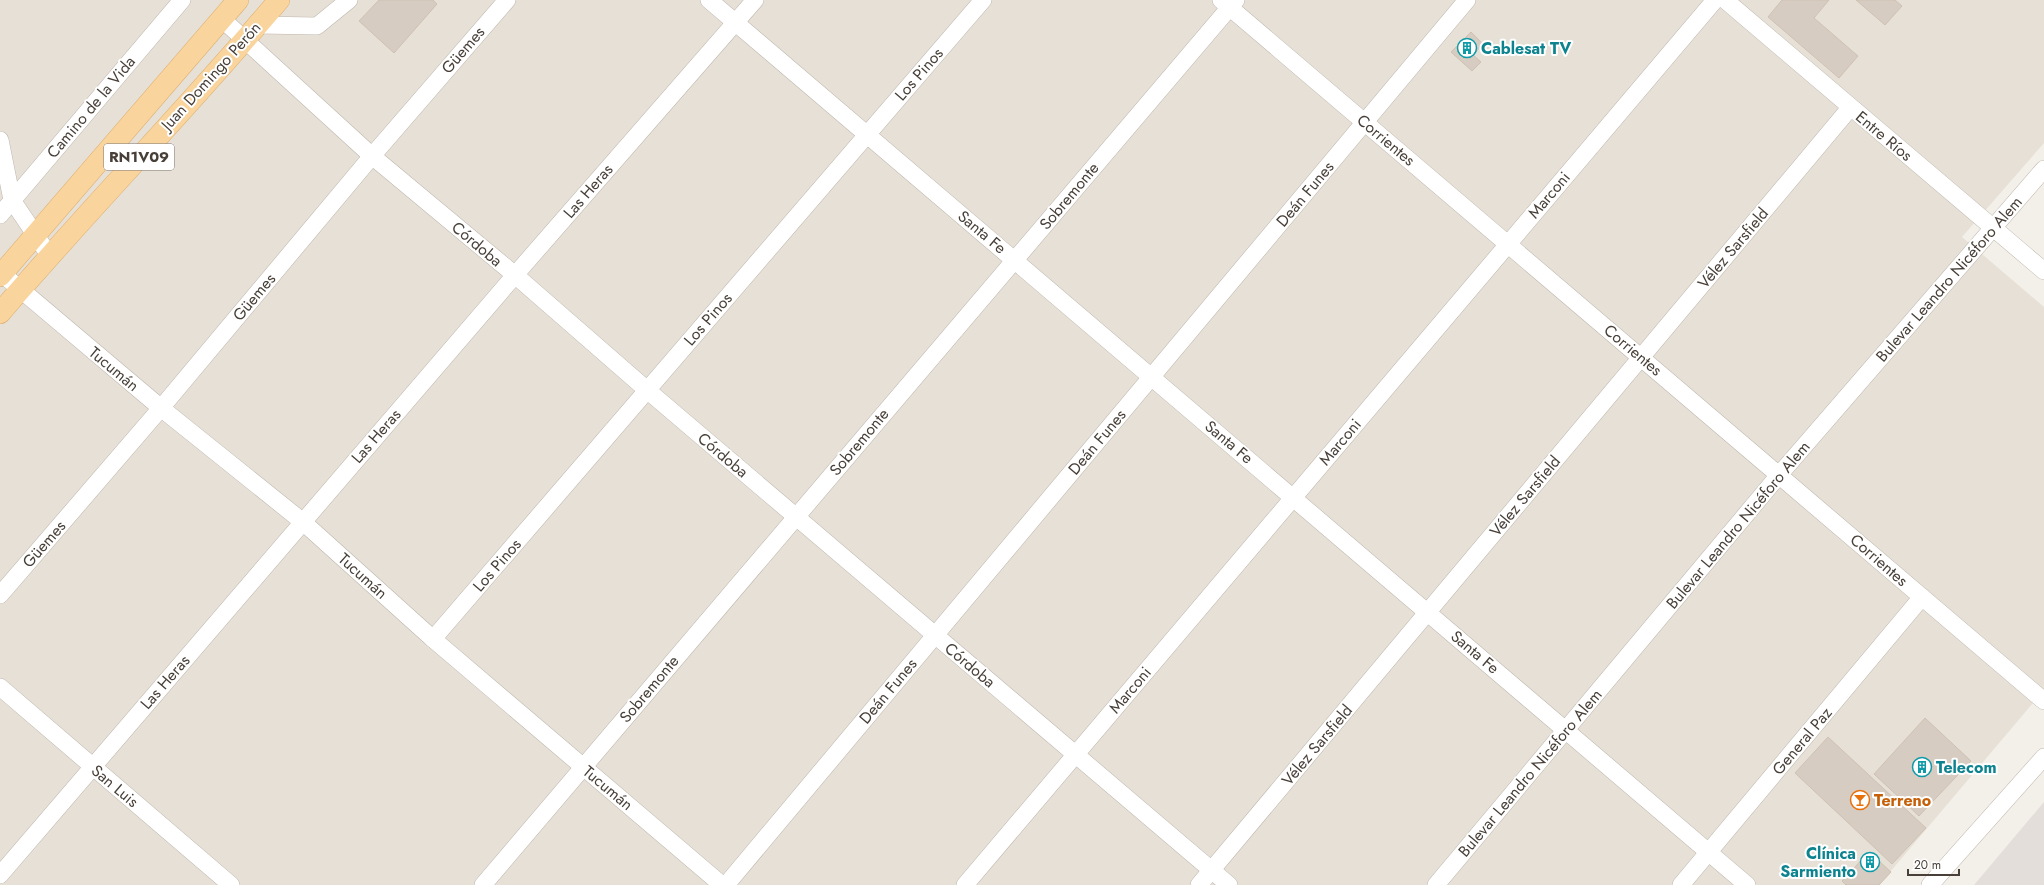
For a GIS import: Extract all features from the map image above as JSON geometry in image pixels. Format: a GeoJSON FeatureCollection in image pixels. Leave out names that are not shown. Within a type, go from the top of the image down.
{"type":"FeatureCollection","features":[{"type":"Feature","properties":{"kind":"main road","name":"Juan Domingo Perón"},"geometry":{"type":"LineString","coordinates":[[1,274],[238,0]]}},
{"type":"Feature","properties":{"kind":"main road","name":"Juan Domingo Perón"},"geometry":{"type":"LineString","coordinates":[[0,313],[49,255],[252,32],[279,0]]}},
{"type":"Feature","properties":{"kind":"street","name":"Camino de la Vida"},"geometry":{"type":"LineString","coordinates":[[0,215],[182,0]]}},
{"type":"Feature","properties":{"kind":"street"},"geometry":{"type":"LineString","coordinates":[[252,32],[317,26],[349,0]]}},
{"type":"Feature","properties":{"kind":"street","name":"Güemes"},"geometry":{"type":"LineString","coordinates":[[0,595],[161,408],[372,156],[507,0]]}},
{"type":"Feature","properties":{"kind":"street","name":"Santa Fe"},"geometry":{"type":"LineString","coordinates":[[709,0],[1747,885]]}},
{"type":"Feature","properties":{"kind":"street","name":"Las Heras"},"geometry":{"type":"LineString","coordinates":[[0,875],[515,275],[755,0]]}},
{"type":"Feature","properties":{"kind":"street","name":"Los Pinos"},"geometry":{"type":"LineString","coordinates":[[433,639],[983,0]]}},
{"type":"Feature","properties":{"kind":"street","name":"Deán Funes"},"geometry":{"type":"LineString","coordinates":[[726,885],[1467,0]]}},
{"type":"Feature","properties":{"kind":"street","name":"Marconi"},"geometry":{"type":"LineString","coordinates":[[965,885],[1715,0]]}},
{"type":"Feature","properties":{"kind":"street","name":"Entre Ríos"},"geometry":{"type":"LineString","coordinates":[[1725,0],[1850,108],[2044,271]]}},
{"type":"Feature","properties":{"kind":"street","name":"Corrientes"},"geometry":{"type":"LineString","coordinates":[[1229,2],[1365,122],[2044,701]]}},
{"type":"Feature","properties":{"kind":"street","name":"Sobremonte"},"geometry":{"type":"LineString","coordinates":[[483,885],[1014,260],[1229,2]]}},
{"type":"Feature","properties":{"kind":"street","name":"Córdoba"},"geometry":{"type":"LineString","coordinates":[[222,19],[252,32],[372,156],[515,275],[647,390],[1229,885]]}},
{"type":"Feature","properties":{"kind":"street","name":"Vélez Sarsfield"},"geometry":{"type":"LineString","coordinates":[[1199,885],[1850,108]]}},
{"type":"Feature","properties":{"kind":"street"},"geometry":{"type":"LineString","coordinates":[[0,140],[4,182],[12,200],[49,255]]}},
{"type":"Feature","properties":{"kind":"street","name":"Bulevar Leandro Nicéforo Alem"},"geometry":{"type":"LineString","coordinates":[[1436,885],[1780,475],[2044,168]]}},
{"type":"Feature","properties":{"kind":"street","name":"Tucumán"},"geometry":{"type":"LineString","coordinates":[[1,274],[21,289],[161,408],[303,522],[433,639],[722,885]]}},
{"type":"Feature","properties":{"kind":"street","name":"General Paz"},"geometry":{"type":"LineString","coordinates":[[1681,885],[1922,597]]}},
{"type":"Feature","properties":{"kind":"street","name":"San Luis"},"geometry":{"type":"LineString","coordinates":[[0,687],[231,885]]}},
{"type":"Feature","properties":{"kind":"street"},"geometry":{"type":"LineString","coordinates":[[1930,885],[2044,757]]}},
{"type":"Feature","properties":{"kind":"shaded area"},"geometry":{"type":"Polygon","coordinates":[[[0,0],[2044,0],[2044,143],[1962,237],[2044,307],[2044,690],[1879,885],[0,885],[0,0]]]}},
{"type":"Feature","properties":{"kind":"shaded area"},"geometry":{"type":"Polygon","coordinates":[[[2044,802],[2044,885],[1974,885],[2044,802]]]}},
{"type":"Feature","properties":{"kind":"building"},"geometry":{"type":"Polygon","coordinates":[[[379,0],[433,0],[437,4],[394,53],[359,21],[379,0]]]}},
{"type":"Feature","properties":{"kind":"building"},"geometry":{"type":"Polygon","coordinates":[[[1782,0],[1829,0],[1814,18],[1858,56],[1839,78],[1768,17],[1782,0]]]}},
{"type":"Feature","properties":{"kind":"building"},"geometry":{"type":"Polygon","coordinates":[[[1856,0],[1895,0],[1902,6],[1885,25],[1856,0]]]}},
{"type":"Feature","properties":{"kind":"building","name":"Cablesat TV"},"geometry":{"type":"Polygon","coordinates":[[[1471,32],[1483,44],[1473,55],[1481,62],[1472,71],[1451,52],[1471,32]]]}},
{"type":"Feature","properties":{"kind":"building","name":"Telecom"},"geometry":{"type":"Polygon","coordinates":[[[1925,718],[1971,761],[1919,816],[1874,774],[1925,718]]]}},
{"type":"Feature","properties":{"kind":"building","name":"Terreno"},"geometry":{"type":"Polygon","coordinates":[[[1828,737],[1926,828],[1892,864],[1795,773],[1828,737]]]}},
{"type":"Feature","properties":{"kind":"building","name":"Clínica Sarmiento"},"geometry":{"type":"Polygon","coordinates":[[[1869,852],[1891,872],[1879,885],[1846,885],[1842,881],[1869,852]]]}},
{"type":"Feature","properties":{"kind":"place","name":"Cablesat TV"},"geometry":{"type":"Point","coordinates":[1467,48]}},
{"type":"Feature","properties":{"kind":"place","name":"Telecom"},"geometry":{"type":"Point","coordinates":[1922,767]}},
{"type":"Feature","properties":{"kind":"place","name":"Terreno"},"geometry":{"type":"Point","coordinates":[1860,800]}},
{"type":"Feature","properties":{"kind":"place","name":"Clínica Sarmiento"},"geometry":{"type":"Point","coordinates":[1870,862]}}]}
